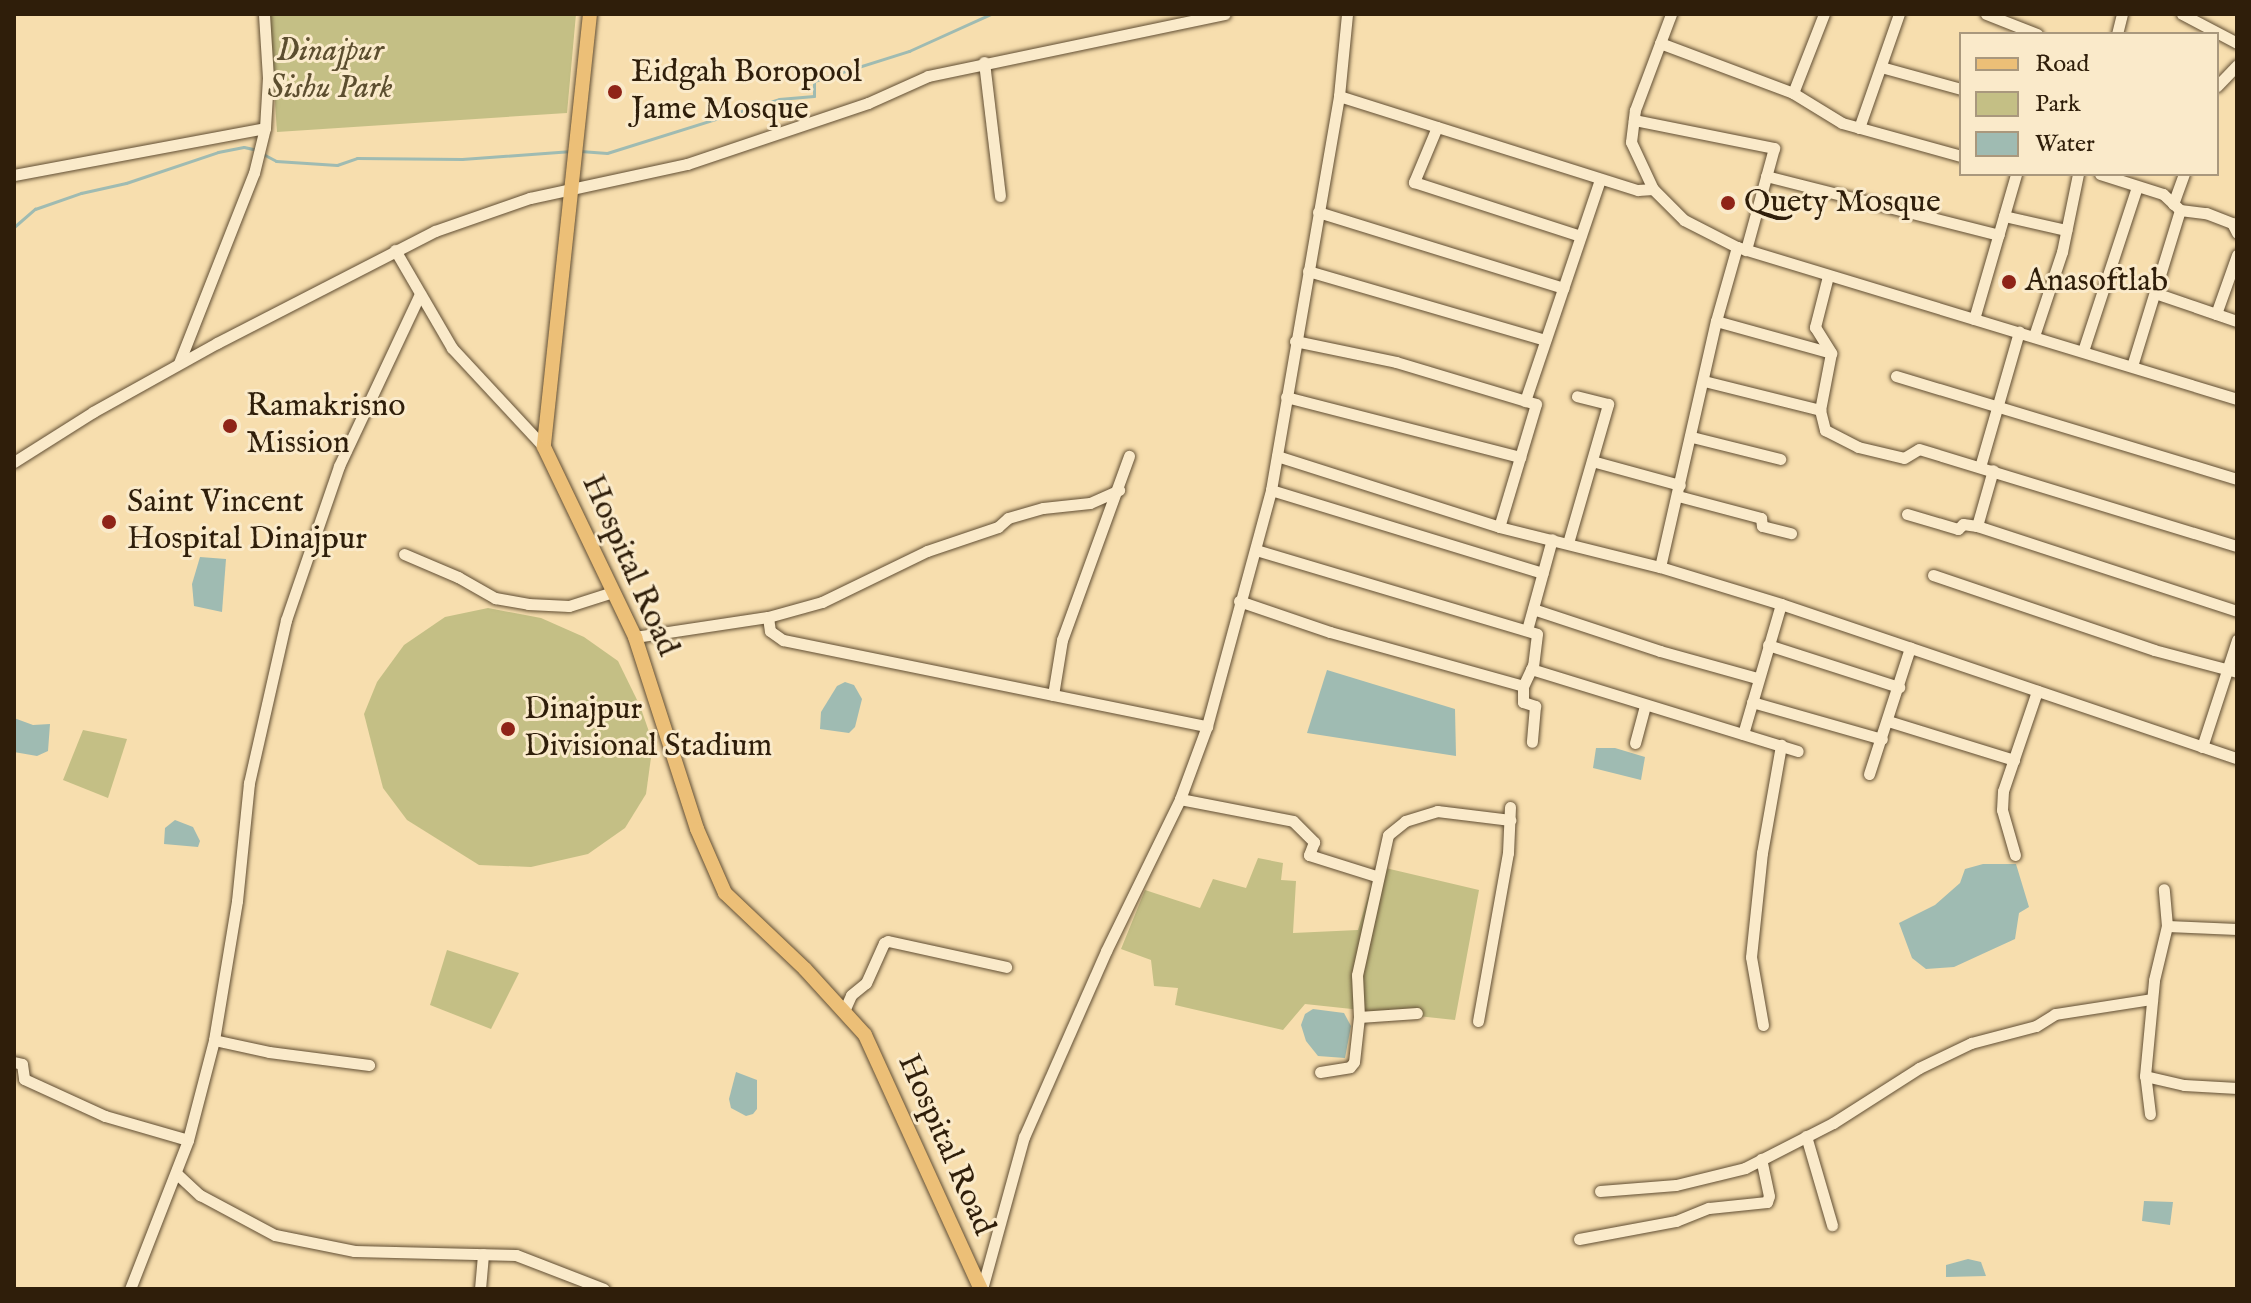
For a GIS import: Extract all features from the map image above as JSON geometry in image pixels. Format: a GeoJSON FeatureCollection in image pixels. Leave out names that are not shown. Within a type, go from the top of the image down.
{"type":"FeatureCollection","features":[{"type":"Feature","properties":{"kind":"main road","name":"Hospital Road"},"geometry":{"type":"LineString","coordinates":[[590,14],[544,447],[635,637],[697,829],[725,893],[865,1035],[981,1289]]}},
{"type":"Feature","properties":{"kind":"street"},"geometry":{"type":"LineString","coordinates":[[179,363],[257,161],[264,132],[268,78],[264,14]]}},
{"type":"Feature","properties":{"kind":"street"},"geometry":{"type":"LineString","coordinates":[[14,462],[179,363],[435,231],[516,203],[687,164],[868,103],[928,76],[1225,14]]}},
{"type":"Feature","properties":{"kind":"street"},"geometry":{"type":"LineString","coordinates":[[981,1289],[1024,1137],[1106,951],[1180,799],[1207,726],[1271,490],[1339,96],[1347,14]]}},
{"type":"Feature","properties":{"kind":"street"},"geometry":{"type":"LineString","coordinates":[[1671,14],[1634,120],[1631,142],[1653,189],[1684,220],[1741,248],[2237,399]]}},
{"type":"Feature","properties":{"kind":"street"},"geometry":{"type":"LineString","coordinates":[[1793,93],[1824,14]]}},
{"type":"Feature","properties":{"kind":"street"},"geometry":{"type":"LineString","coordinates":[[1859,128],[1899,14]]}},
{"type":"Feature","properties":{"kind":"street"},"geometry":{"type":"LineString","coordinates":[[1986,14],[2032,32]]}},
{"type":"Feature","properties":{"kind":"street"},"geometry":{"type":"LineString","coordinates":[[2182,14],[2216,32]]}},
{"type":"Feature","properties":{"kind":"street"},"geometry":{"type":"LineString","coordinates":[[2219,34],[2237,43]]}},
{"type":"Feature","properties":{"kind":"street"},"geometry":{"type":"LineString","coordinates":[[1660,43],[1793,93],[1842,123],[1959,155]]}},
{"type":"Feature","properties":{"kind":"street"},"geometry":{"type":"LineString","coordinates":[[984,62],[1000,196]]}},
{"type":"Feature","properties":{"kind":"street"},"geometry":{"type":"LineString","coordinates":[[2219,84],[2237,65]]}},
{"type":"Feature","properties":{"kind":"street"},"geometry":{"type":"LineString","coordinates":[[1881,67],[1959,88]]}},
{"type":"Feature","properties":{"kind":"street"},"geometry":{"type":"LineString","coordinates":[[1339,96],[1600,179],[1638,190],[1653,189]]}},
{"type":"Feature","properties":{"kind":"street"},"geometry":{"type":"LineString","coordinates":[[1634,120],[1774,148],[1716,321],[1660,567]]}},
{"type":"Feature","properties":{"kind":"street"},"geometry":{"type":"LineString","coordinates":[[1437,127],[1414,182],[1580,236]]}},
{"type":"Feature","properties":{"kind":"street"},"geometry":{"type":"LineString","coordinates":[[14,175],[264,132]]}},
{"type":"Feature","properties":{"kind":"street"},"geometry":{"type":"LineString","coordinates":[[1766,176],[1999,235]]}},
{"type":"Feature","properties":{"kind":"street"},"geometry":{"type":"LineString","coordinates":[[1974,319],[2015,176]]}},
{"type":"Feature","properties":{"kind":"street"},"geometry":{"type":"LineString","coordinates":[[2034,336],[2066,230],[2078,176]]}},
{"type":"Feature","properties":{"kind":"street"},"geometry":{"type":"LineString","coordinates":[[2106,176],[2163,194],[2177,207],[2232,223],[2237,233]]}},
{"type":"Feature","properties":{"kind":"street"},"geometry":{"type":"LineString","coordinates":[[2132,366],[2155,293],[2184,176]]}},
{"type":"Feature","properties":{"kind":"street"},"geometry":{"type":"LineString","coordinates":[[1525,401],[1600,179]]}},
{"type":"Feature","properties":{"kind":"street"},"geometry":{"type":"LineString","coordinates":[[2083,351],[2137,187]]}},
{"type":"Feature","properties":{"kind":"street"},"geometry":{"type":"LineString","coordinates":[[1318,212],[1563,288]]}},
{"type":"Feature","properties":{"kind":"street"},"geometry":{"type":"LineString","coordinates":[[2004,216],[2066,230]]}},
{"type":"Feature","properties":{"kind":"street"},"geometry":{"type":"LineString","coordinates":[[395,250],[452,348],[544,447]]}},
{"type":"Feature","properties":{"kind":"street"},"geometry":{"type":"LineString","coordinates":[[2216,314],[2237,255]]}},
{"type":"Feature","properties":{"kind":"street"},"geometry":{"type":"LineString","coordinates":[[1308,271],[1545,340]]}},
{"type":"Feature","properties":{"kind":"street"},"geometry":{"type":"LineString","coordinates":[[1828,276],[1815,327],[1831,353],[1820,410],[1825,430],[1858,447],[1904,458],[1919,449],[2237,546]]}},
{"type":"Feature","properties":{"kind":"street"},"geometry":{"type":"LineString","coordinates":[[2155,293],[2237,321]]}},
{"type":"Feature","properties":{"kind":"street"},"geometry":{"type":"LineString","coordinates":[[130,1289],[188,1140],[214,1040],[237,901],[249,783],[276,659],[339,466],[420,294]]}},
{"type":"Feature","properties":{"kind":"street"},"geometry":{"type":"LineString","coordinates":[[1716,321],[1831,353]]}},
{"type":"Feature","properties":{"kind":"street"},"geometry":{"type":"LineString","coordinates":[[1980,467],[2019,332]]}},
{"type":"Feature","properties":{"kind":"street"},"geometry":{"type":"LineString","coordinates":[[1295,341],[1396,362],[1536,404],[1499,527]]}},
{"type":"Feature","properties":{"kind":"street"},"geometry":{"type":"LineString","coordinates":[[1896,376],[2237,479]]}},
{"type":"Feature","properties":{"kind":"street"},"geometry":{"type":"LineString","coordinates":[[1704,381],[1820,410]]}},
{"type":"Feature","properties":{"kind":"street"},"geometry":{"type":"LineString","coordinates":[[1568,543],[1608,404],[1577,396]]}},
{"type":"Feature","properties":{"kind":"street"},"geometry":{"type":"LineString","coordinates":[[1286,397],[1520,457]]}},
{"type":"Feature","properties":{"kind":"street"},"geometry":{"type":"LineString","coordinates":[[1692,437],[1780,459]]}},
{"type":"Feature","properties":{"kind":"street"},"geometry":{"type":"LineString","coordinates":[[1053,695],[1062,640],[1129,456]]}},
{"type":"Feature","properties":{"kind":"street"},"geometry":{"type":"LineString","coordinates":[[1277,456],[1499,527],[1660,567],[1781,604],[2237,758]]}},
{"type":"Feature","properties":{"kind":"street"},"geometry":{"type":"LineString","coordinates":[[1592,461],[1761,518],[1762,526],[1791,533]]}},
{"type":"Feature","properties":{"kind":"street"},"geometry":{"type":"LineString","coordinates":[[1977,526],[1993,470]]}},
{"type":"Feature","properties":{"kind":"street"},"geometry":{"type":"LineString","coordinates":[[635,637],[768,617],[822,602],[927,551],[998,527],[1008,518],[1043,508],[1090,503],[1119,490]]}},
{"type":"Feature","properties":{"kind":"street"},"geometry":{"type":"LineString","coordinates":[[1271,490],[1543,573]]}},
{"type":"Feature","properties":{"kind":"street"},"geometry":{"type":"LineString","coordinates":[[1907,514],[1958,529],[1963,524],[1977,526],[2237,611]]}},
{"type":"Feature","properties":{"kind":"street"},"geometry":{"type":"LineString","coordinates":[[1527,630],[1552,539]]}},
{"type":"Feature","properties":{"kind":"street"},"geometry":{"type":"LineString","coordinates":[[1256,550],[1537,634],[1531,669],[1523,686],[1523,702],[1535,706],[1532,742]]}},
{"type":"Feature","properties":{"kind":"street"},"geometry":{"type":"LineString","coordinates":[[404,554],[458,577],[495,598],[528,604],[569,606],[613,592]]}},
{"type":"Feature","properties":{"kind":"street"},"geometry":{"type":"LineString","coordinates":[[1933,575],[2154,650],[2232,671]]}},
{"type":"Feature","properties":{"kind":"street"},"geometry":{"type":"LineString","coordinates":[[1239,601],[1330,632],[1523,686]]}},
{"type":"Feature","properties":{"kind":"street"},"geometry":{"type":"LineString","coordinates":[[1743,734],[1781,604]]}},
{"type":"Feature","properties":{"kind":"street"},"geometry":{"type":"LineString","coordinates":[[1533,609],[1660,651],[1757,678]]}},
{"type":"Feature","properties":{"kind":"street"},"geometry":{"type":"LineString","coordinates":[[768,617],[770,631],[783,640],[1207,726]]}},
{"type":"Feature","properties":{"kind":"street"},"geometry":{"type":"LineString","coordinates":[[2202,747],[2232,671],[2237,640]]}},
{"type":"Feature","properties":{"kind":"street"},"geometry":{"type":"LineString","coordinates":[[1768,645],[1899,687]]}},
{"type":"Feature","properties":{"kind":"street"},"geometry":{"type":"LineString","coordinates":[[1869,774],[1910,648]]}},
{"type":"Feature","properties":{"kind":"street"},"geometry":{"type":"LineString","coordinates":[[1531,669],[1798,751]]}},
{"type":"Feature","properties":{"kind":"street"},"geometry":{"type":"LineString","coordinates":[[2015,855],[2002,810],[2003,791],[2037,691]]}},
{"type":"Feature","properties":{"kind":"street"},"geometry":{"type":"LineString","coordinates":[[1752,702],[1882,739]]}},
{"type":"Feature","properties":{"kind":"street"},"geometry":{"type":"LineString","coordinates":[[1635,743],[1645,705]]}},
{"type":"Feature","properties":{"kind":"street"},"geometry":{"type":"LineString","coordinates":[[1888,721],[2014,760]]}},
{"type":"Feature","properties":{"kind":"street"},"geometry":{"type":"LineString","coordinates":[[1763,1025],[1751,957],[1762,853],[1781,745]]}},
{"type":"Feature","properties":{"kind":"street"},"geometry":{"type":"LineString","coordinates":[[1180,799],[1293,821],[1314,842],[1309,855],[1376,876]]}},
{"type":"Feature","properties":{"kind":"street"},"geometry":{"type":"LineString","coordinates":[[1320,1072],[1350,1067],[1354,1062],[1359,1017],[1357,975],[1376,876],[1388,835],[1405,821],[1451,810],[1510,813],[1508,853],[1478,1021]]}},
{"type":"Feature","properties":{"kind":"street"},"geometry":{"type":"LineString","coordinates":[[2150,1114],[2145,1076],[2152,999],[2167,926],[2164,889]]}},
{"type":"Feature","properties":{"kind":"street"},"geometry":{"type":"LineString","coordinates":[[2167,926],[2237,929]]}},
{"type":"Feature","properties":{"kind":"street"},"geometry":{"type":"LineString","coordinates":[[844,1011],[851,995],[866,983],[884,943],[888,941],[1006,967]]}},
{"type":"Feature","properties":{"kind":"street"},"geometry":{"type":"LineString","coordinates":[[1600,1191],[1700,1181],[1745,1168],[1871,1100],[1919,1068],[1971,1043],[2036,1026],[2055,1014],[2152,999]]}},
{"type":"Feature","properties":{"kind":"street"},"geometry":{"type":"LineString","coordinates":[[1359,1017],[1417,1013]]}},
{"type":"Feature","properties":{"kind":"street"},"geometry":{"type":"LineString","coordinates":[[214,1040],[269,1052],[369,1065]]}},
{"type":"Feature","properties":{"kind":"street"},"geometry":{"type":"LineString","coordinates":[[14,1062],[22,1064],[24,1079],[105,1116],[188,1140]]}},
{"type":"Feature","properties":{"kind":"street"},"geometry":{"type":"LineString","coordinates":[[2145,1076],[2184,1085],[2237,1088]]}},
{"type":"Feature","properties":{"kind":"street"},"geometry":{"type":"LineString","coordinates":[[1806,1136],[1832,1225]]}},
{"type":"Feature","properties":{"kind":"street"},"geometry":{"type":"LineString","coordinates":[[1579,1239],[1676,1221],[1709,1208],[1767,1202],[1769,1196],[1761,1159]]}},
{"type":"Feature","properties":{"kind":"street"},"geometry":{"type":"LineString","coordinates":[[176,1173],[200,1195],[275,1235],[354,1251],[516,1255],[604,1289]]}},
{"type":"Feature","properties":{"kind":"street"},"geometry":{"type":"LineString","coordinates":[[480,1289],[483,1254]]}},
{"type":"Feature","properties":{"kind":"green space","name":"Dinajpur Sishu Park"},"geometry":{"type":"Polygon","coordinates":[[[269,14],[576,14],[567,113],[277,132],[269,14]]]}},
{"type":"Feature","properties":{"kind":"green space","name":"Dinajpur Divisional Stadium"},"geometry":{"type":"Polygon","coordinates":[[[488,608],[541,618],[584,637],[618,661],[640,706],[653,743],[646,794],[625,828],[588,854],[531,867],[479,865],[407,820],[383,788],[364,714],[377,682],[404,645],[445,617],[488,608]]]}},
{"type":"Feature","properties":{"kind":"green space"},"geometry":{"type":"Polygon","coordinates":[[[83,730],[127,739],[108,798],[63,780],[83,730]]]}},
{"type":"Feature","properties":{"kind":"green space"},"geometry":{"type":"Polygon","coordinates":[[[1258,858],[1283,863],[1281,880],[1296,881],[1293,933],[1358,930],[1377,866],[1479,890],[1455,1020],[1305,1004],[1283,1030],[1175,1005],[1178,988],[1154,986],[1151,960],[1121,949],[1145,890],[1200,908],[1213,879],[1246,888],[1258,858]]]}},
{"type":"Feature","properties":{"kind":"green space"},"geometry":{"type":"Polygon","coordinates":[[[447,950],[519,973],[491,1029],[430,1005],[447,950]]]}},
{"type":"Feature","properties":{"kind":"water"},"geometry":{"type":"Polygon","coordinates":[[[200,557],[226,559],[222,612],[194,606],[192,584],[200,557]]]}},
{"type":"Feature","properties":{"kind":"water"},"geometry":{"type":"Polygon","coordinates":[[[1327,670],[1455,709],[1456,756],[1307,733],[1327,670]]]}},
{"type":"Feature","properties":{"kind":"water"},"geometry":{"type":"Polygon","coordinates":[[[845,682],[854,685],[862,699],[855,727],[849,733],[820,729],[821,712],[837,686],[845,682]]]}},
{"type":"Feature","properties":{"kind":"water"},"geometry":{"type":"Polygon","coordinates":[[[14,718],[33,725],[50,724],[48,751],[37,756],[14,752],[14,718]]]}},
{"type":"Feature","properties":{"kind":"water"},"geometry":{"type":"Polygon","coordinates":[[[1596,748],[1615,748],[1645,757],[1641,780],[1593,768],[1596,748]]]}},
{"type":"Feature","properties":{"kind":"water"},"geometry":{"type":"Polygon","coordinates":[[[175,820],[193,827],[200,841],[198,847],[164,844],[165,828],[175,820]]]}},
{"type":"Feature","properties":{"kind":"water"},"geometry":{"type":"Polygon","coordinates":[[[1983,864],[2016,864],[2029,907],[2019,913],[2015,939],[1954,967],[1926,969],[1912,958],[1899,923],[1935,905],[1960,883],[1965,869],[1983,864]]]}},
{"type":"Feature","properties":{"kind":"water"},"geometry":{"type":"Polygon","coordinates":[[[1313,1009],[1344,1013],[1351,1026],[1345,1058],[1318,1056],[1306,1041],[1301,1025],[1305,1014],[1313,1009]]]}},
{"type":"Feature","properties":{"kind":"water"},"geometry":{"type":"Polygon","coordinates":[[[736,1072],[757,1080],[757,1109],[753,1114],[746,1116],[731,1108],[729,1099],[736,1072]]]}},
{"type":"Feature","properties":{"kind":"water"},"geometry":{"type":"Polygon","coordinates":[[[2144,1201],[2173,1202],[2170,1225],[2142,1221],[2144,1201]]]}},
{"type":"Feature","properties":{"kind":"water"},"geometry":{"type":"Polygon","coordinates":[[[1968,1259],[1981,1262],[1986,1276],[1946,1277],[1946,1265],[1968,1259]]]}},
{"type":"Feature","properties":{"kind":"waterway"},"geometry":{"type":"LineString","coordinates":[[580,151],[607,153],[779,99],[814,96],[814,81],[909,51],[991,14]]}},
{"type":"Feature","properties":{"kind":"waterway"},"geometry":{"type":"LineString","coordinates":[[14,227],[35,209],[81,193],[126,183],[218,152],[244,147],[257,150]]}},
{"type":"Feature","properties":{"kind":"waterway"},"geometry":{"type":"LineString","coordinates":[[263,154],[276,161],[337,165],[357,158],[462,159],[572,151]]}},
{"type":"Feature","properties":{"kind":"place","name":"Eidgah Boropool Jame Mosque"},"geometry":{"type":"Point","coordinates":[615,92]}},
{"type":"Feature","properties":{"kind":"place","name":"Quety Mosque"},"geometry":{"type":"Point","coordinates":[1728,203]}},
{"type":"Feature","properties":{"kind":"place","name":"Anasoftlab"},"geometry":{"type":"Point","coordinates":[2009,282]}},
{"type":"Feature","properties":{"kind":"place","name":"Ramakrisno Mission"},"geometry":{"type":"Point","coordinates":[230,426]}},
{"type":"Feature","properties":{"kind":"place","name":"Saint Vincent Hospital Dinajpur"},"geometry":{"type":"Point","coordinates":[109,522]}},
{"type":"Feature","properties":{"kind":"place","name":"Dinajpur Divisional Stadium"},"geometry":{"type":"Point","coordinates":[508,729]}}]}
